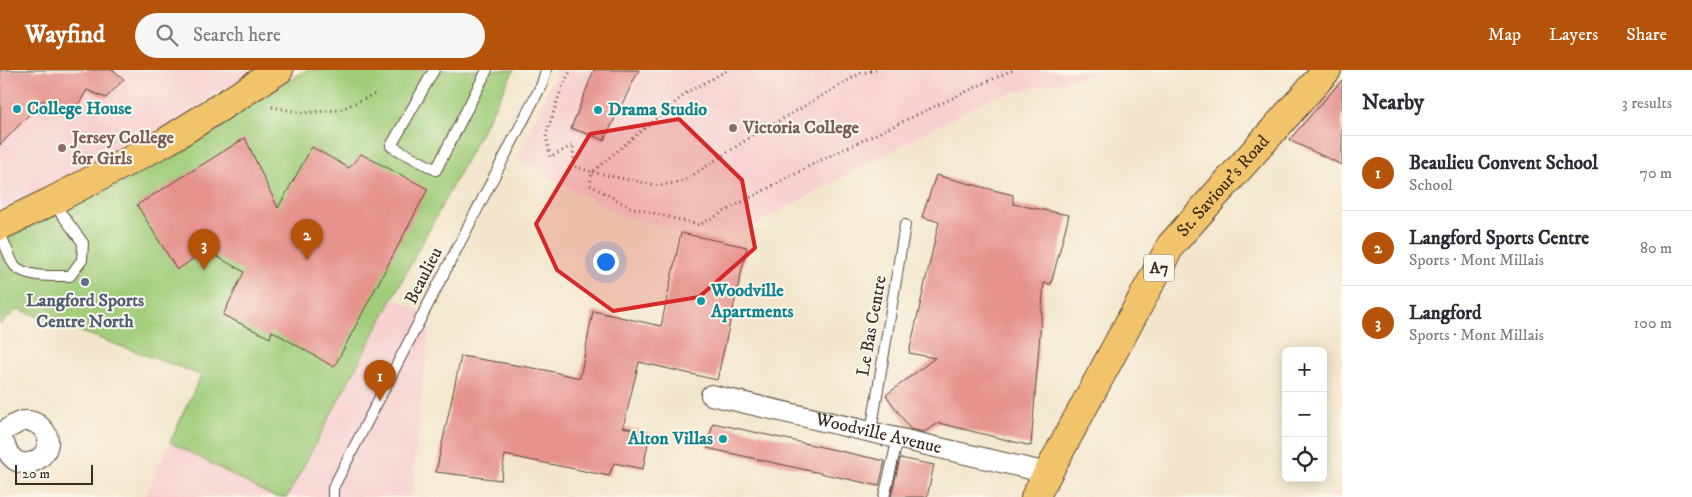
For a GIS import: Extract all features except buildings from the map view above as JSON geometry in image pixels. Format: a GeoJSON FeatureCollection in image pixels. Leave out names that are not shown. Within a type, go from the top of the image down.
{"type":"FeatureCollection","features":[{"type":"Feature","properties":{"kind":"main road"},"geometry":{"type":"LineString","coordinates":[[0,226],[167,141],[279,70]]}},
{"type":"Feature","properties":{"kind":"main road","name":"St. Saviour's Road"},"geometry":{"type":"LineString","coordinates":[[1035,497],[1171,246],[1327,70]]}},
{"type":"Feature","properties":{"kind":"street","name":"Woodville Avenue"},"geometry":{"type":"LineString","coordinates":[[711,395],[1048,473]]}},
{"type":"Feature","properties":{"kind":"street"},"geometry":{"type":"LineString","coordinates":[[0,433],[8,430],[14,424],[26,420],[40,426],[47,438],[48,445],[41,458],[27,464],[20,463],[12,458],[7,452],[5,445],[0,443]]}},
{"type":"Feature","properties":{"kind":"lane"},"geometry":{"type":"LineString","coordinates":[[434,70],[391,146],[436,170],[487,70]]}},
{"type":"Feature","properties":{"kind":"lane","name":"Beaulieu"},"geometry":{"type":"LineString","coordinates":[[333,497],[333,488],[542,84],[546,70]]}},
{"type":"Feature","properties":{"kind":"lane"},"geometry":{"type":"LineString","coordinates":[[0,233],[15,265],[25,272],[45,276],[70,276],[82,260],[83,243],[52,201]]}},
{"type":"Feature","properties":{"kind":"lane","name":"Le Bas Centre"},"geometry":{"type":"LineString","coordinates":[[871,432],[905,225]]}},
{"type":"Feature","properties":{"kind":"lane"},"geometry":{"type":"LineString","coordinates":[[884,497],[898,438]]}},
{"type":"Feature","properties":{"kind":"path"},"geometry":{"type":"LineString","coordinates":[[571,70],[561,89],[546,135],[550,157],[573,145],[574,166],[592,172],[659,186],[684,181],[746,140],[861,73],[876,70]]}},
{"type":"Feature","properties":{"kind":"path"},"geometry":{"type":"LineString","coordinates":[[728,70],[689,92],[592,172],[590,185],[630,207],[699,225],[823,160],[1015,70]]}},
{"type":"Feature","properties":{"kind":"path"},"geometry":{"type":"LineString","coordinates":[[271,107],[303,113],[339,110],[375,94]]}},
{"type":"Feature","properties":{"kind":"highlighted area"},"geometry":{"type":"Polygon","coordinates":[[[679,119],[742,180],[755,248],[699,297],[613,311],[557,270],[536,224],[590,134],[679,119]]]}},
{"type":"Feature","properties":{"kind":"shaded area","name":"Jersey College for Girls"},"geometry":{"type":"Polygon","coordinates":[[[0,70],[253,70],[172,123],[78,173],[0,211],[0,70]]]}},
{"type":"Feature","properties":{"kind":"shaded area","name":"Victoria College"},"geometry":{"type":"Polygon","coordinates":[[[557,70],[1111,70],[990,98],[737,234],[686,232],[620,215],[518,159],[557,70]]]}},
{"type":"Feature","properties":{"kind":"shaded area"},"geometry":{"type":"Polygon","coordinates":[[[393,298],[430,315],[411,497],[287,497],[393,298]]]}},
{"type":"Feature","properties":{"kind":"shaded area"},"geometry":{"type":"Polygon","coordinates":[[[170,442],[274,497],[145,497],[170,442]]]}},
{"type":"Feature","properties":{"kind":"green space"},"geometry":{"type":"Polygon","coordinates":[[[306,70],[514,70],[287,497],[274,497],[170,442],[201,375],[18,309],[0,324],[0,242],[145,171],[306,70]]]}},
{"type":"Feature","properties":{"kind":"place","name":"College House"},"geometry":{"type":"Point","coordinates":[17,109]}},
{"type":"Feature","properties":{"kind":"place","name":"Drama Studio"},"geometry":{"type":"Point","coordinates":[598,110]}},
{"type":"Feature","properties":{"kind":"place","name":"Victoria College"},"geometry":{"type":"Point","coordinates":[733,128]}},
{"type":"Feature","properties":{"kind":"place","name":"Jersey College for Girls"},"geometry":{"type":"Point","coordinates":[62,148]}},
{"type":"Feature","properties":{"kind":"place","name":"Langford Sports Centre"},"geometry":{"type":"Point","coordinates":[307,260]}},
{"type":"Feature","properties":{"kind":"place","name":"Langford"},"geometry":{"type":"Point","coordinates":[204,270]}},
{"type":"Feature","properties":{"kind":"place","name":"Langford Sports Centre North"},"geometry":{"type":"Point","coordinates":[85,282]}},
{"type":"Feature","properties":{"kind":"place","name":"Woodville Apartments"},"geometry":{"type":"Point","coordinates":[701,301]}},
{"type":"Feature","properties":{"kind":"place","name":"Beaulieu Convent School"},"geometry":{"type":"Point","coordinates":[380,401]}},
{"type":"Feature","properties":{"kind":"place","name":"Alton Villas"},"geometry":{"type":"Point","coordinates":[723,439]}}]}
